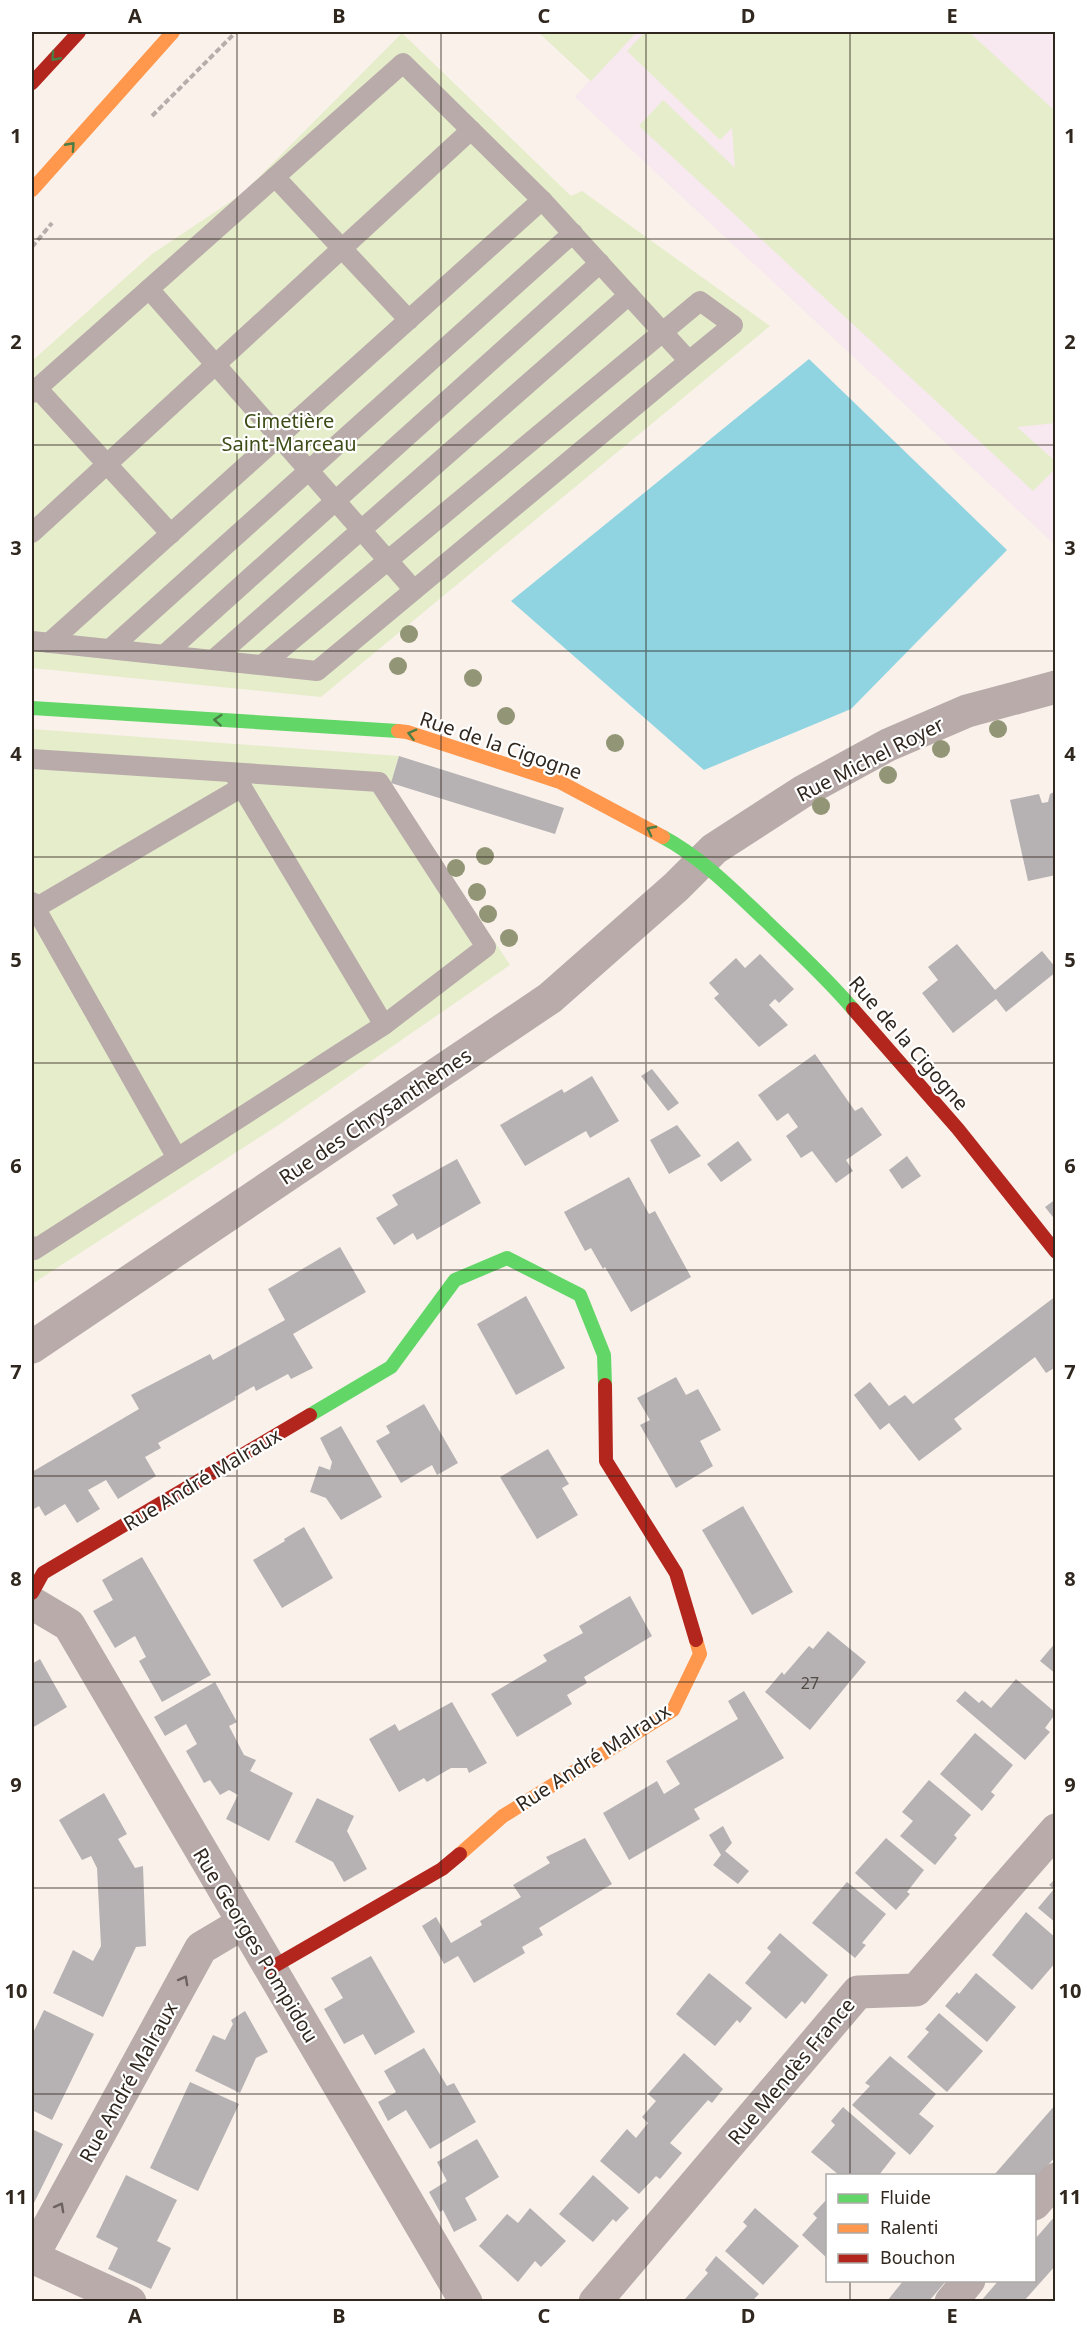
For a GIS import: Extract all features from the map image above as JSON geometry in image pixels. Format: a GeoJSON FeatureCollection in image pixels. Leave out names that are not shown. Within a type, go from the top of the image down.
{"type":"FeatureCollection","features":[{"type":"Feature","properties":{"kind":"street"},"geometry":{"type":"LineString","coordinates":[[32,83],[79,32]]}},
{"type":"Feature","properties":{"kind":"street"},"geometry":{"type":"LineString","coordinates":[[32,190],[173,32]]}},
{"type":"Feature","properties":{"kind":"street","name":"Rue Michel Royer"},"geometry":{"type":"LineString","coordinates":[[700,862],[725,841],[802,792],[888,745],[967,711],[1056,687]]}},
{"type":"Feature","properties":{"kind":"street","name":"Rue de la Cigogne"},"geometry":{"type":"LineString","coordinates":[[32,708],[407,732],[560,782],[662,836],[718,875],[831,983],[958,1129],[1056,1252]]}},
{"type":"Feature","properties":{"kind":"street","name":"Rue des Chrysanthèmes"},"geometry":{"type":"LineString","coordinates":[[32,1347],[550,998],[676,887],[700,862]]}},
{"type":"Feature","properties":{"kind":"street","name":"Rue André Malraux"},"geometry":{"type":"LineString","coordinates":[[32,1593],[43,1573],[392,1367],[455,1280],[507,1258],[580,1295],[604,1355],[606,1461],[676,1573],[700,1654],[674,1710],[503,1816],[442,1869],[271,1968]]}},
{"type":"Feature","properties":{"kind":"street","name":"Rue Georges Pompidou"},"geometry":{"type":"LineString","coordinates":[[32,1604],[69,1625],[466,2301]]}},
{"type":"Feature","properties":{"kind":"street","name":"Rue Mendès France"},"geometry":{"type":"LineString","coordinates":[[595,2301],[858,1992],[916,1990],[1056,1830]]}},
{"type":"Feature","properties":{"kind":"street","name":"Rue André Malraux"},"geometry":{"type":"LineString","coordinates":[[32,2258],[201,1948],[243,1923]]}},
{"type":"Feature","properties":{"kind":"street"},"geometry":{"type":"LineString","coordinates":[[1036,2203],[1056,2179]]}},
{"type":"Feature","properties":{"kind":"street"},"geometry":{"type":"LineString","coordinates":[[32,2258],[130,2301]]}},
{"type":"Feature","properties":{"kind":"street"},"geometry":{"type":"LineString","coordinates":[[951,2301],[967,2282]]}},
{"type":"Feature","properties":{"kind":"lane"},"geometry":{"type":"LineString","coordinates":[[171,534],[34,390],[403,63],[542,200],[689,361]]}},
{"type":"Feature","properties":{"kind":"lane"},"geometry":{"type":"LineString","coordinates":[[32,532],[471,130]]}},
{"type":"Feature","properties":{"kind":"lane"},"geometry":{"type":"LineString","coordinates":[[275,177],[409,320]]}},
{"type":"Feature","properties":{"kind":"lane"},"geometry":{"type":"LineString","coordinates":[[40,642],[171,534],[542,200]]}},
{"type":"Feature","properties":{"kind":"lane"},"geometry":{"type":"LineString","coordinates":[[110,649],[573,233]]}},
{"type":"Feature","properties":{"kind":"lane"},"geometry":{"type":"LineString","coordinates":[[164,655],[600,263]]}},
{"type":"Feature","properties":{"kind":"lane"},"geometry":{"type":"LineString","coordinates":[[149,289],[414,590]]}},
{"type":"Feature","properties":{"kind":"lane"},"geometry":{"type":"LineString","coordinates":[[213,660],[629,296]]}},
{"type":"Feature","properties":{"kind":"lane"},"geometry":{"type":"LineString","coordinates":[[40,642],[317,671],[733,325],[700,301],[262,665]]}},
{"type":"Feature","properties":{"kind":"lane"},"geometry":{"type":"LineString","coordinates":[[32,759],[238,780],[379,782],[486,947],[384,1025],[34,1251],[32,1246]]}},
{"type":"Feature","properties":{"kind":"lane"},"geometry":{"type":"LineString","coordinates":[[177,1158],[33,906],[238,780]]}},
{"type":"Feature","properties":{"kind":"lane"},"geometry":{"type":"LineString","coordinates":[[238,780],[384,1025]]}},
{"type":"Feature","properties":{"kind":"shaded area"},"geometry":{"type":"Polygon","coordinates":[[[538,32],[1055,32],[1055,545],[575,97],[590,80],[538,32]]]}},
{"type":"Feature","properties":{"kind":"green space"},"geometry":{"type":"Polygon","coordinates":[[[538,32],[637,32],[591,81],[538,32]]]}},
{"type":"Feature","properties":{"kind":"green space"},"geometry":{"type":"Polygon","coordinates":[[[645,32],[969,32],[1055,111],[1055,423],[1017,427],[1055,461],[1055,469],[1033,491],[639,126],[663,100],[735,168],[732,128],[720,140],[627,51],[645,32]]]}},
{"type":"Feature","properties":{"kind":"green space","name":"Cimetière Saint-Marceau"},"geometry":{"type":"Polygon","coordinates":[[[402,33],[571,196],[582,191],[770,326],[321,697],[32,668],[32,361],[152,254],[242,194],[402,33]]]}},
{"type":"Feature","properties":{"kind":"green space"},"geometry":{"type":"Polygon","coordinates":[[[32,729],[399,756],[391,784],[510,965],[280,1124],[32,1284],[32,729]]]}},
{"type":"Feature","properties":{"kind":"water"},"geometry":{"type":"Polygon","coordinates":[[[809,359],[1007,550],[851,709],[704,770],[511,601],[809,359]]]}},
{"type":"Feature","properties":{"kind":"building"},"geometry":{"type":"Polygon","coordinates":[[[399,756],[564,808],[555,834],[391,783],[399,756]]]}},
{"type":"Feature","properties":{"kind":"building"},"geometry":{"type":"Polygon","coordinates":[[[1056,791],[1056,875],[1028,881],[1010,800],[1039,794],[1042,803],[1048,802],[1050,794],[1056,791]]]}},
{"type":"Feature","properties":{"kind":"building"},"geometry":{"type":"Polygon","coordinates":[[[957,944],[995,990],[1042,951],[1056,968],[1056,972],[1006,1012],[996,999],[953,1033],[922,993],[938,980],[928,967],[957,944]]]}},
{"type":"Feature","properties":{"kind":"building"},"geometry":{"type":"Polygon","coordinates":[[[760,954],[794,989],[779,1003],[775,999],[769,1005],[788,1025],[759,1047],[714,998],[719,994],[709,983],[736,958],[745,968],[760,954]]]}},
{"type":"Feature","properties":{"kind":"building"},"geometry":{"type":"Polygon","coordinates":[[[815,1054],[855,1111],[862,1107],[882,1135],[846,1160],[853,1171],[836,1183],[812,1151],[801,1158],[786,1136],[798,1127],[788,1113],[777,1121],[758,1095],[815,1054]]]}},
{"type":"Feature","properties":{"kind":"building"},"geometry":{"type":"Polygon","coordinates":[[[652,1069],[679,1103],[668,1111],[641,1076],[652,1069]]]}},
{"type":"Feature","properties":{"kind":"building"},"geometry":{"type":"Polygon","coordinates":[[[592,1076],[619,1121],[590,1138],[586,1131],[525,1166],[500,1125],[562,1089],[564,1093],[592,1076]]]}},
{"type":"Feature","properties":{"kind":"building"},"geometry":{"type":"Polygon","coordinates":[[[677,1125],[701,1156],[669,1174],[650,1140],[677,1125]]]}},
{"type":"Feature","properties":{"kind":"building"},"geometry":{"type":"Polygon","coordinates":[[[738,1141],[752,1160],[721,1182],[707,1164],[738,1141]]]}},
{"type":"Feature","properties":{"kind":"building"},"geometry":{"type":"Polygon","coordinates":[[[907,1156],[921,1176],[902,1189],[889,1170],[907,1156]]]}},
{"type":"Feature","properties":{"kind":"building"},"geometry":{"type":"Polygon","coordinates":[[[457,1159],[481,1203],[417,1240],[413,1233],[394,1245],[376,1218],[398,1205],[392,1195],[457,1159]]]}},
{"type":"Feature","properties":{"kind":"building"},"geometry":{"type":"Polygon","coordinates":[[[629,1177],[649,1214],[655,1211],[691,1277],[631,1312],[605,1267],[603,1269],[591,1248],[585,1251],[564,1212],[629,1177]]]}},
{"type":"Feature","properties":{"kind":"building"},"geometry":{"type":"Polygon","coordinates":[[[1056,1199],[1056,1221],[1045,1207],[1056,1199]]]}},
{"type":"Feature","properties":{"kind":"building"},"geometry":{"type":"Polygon","coordinates":[[[340,1247],[366,1292],[293,1334],[313,1368],[291,1379],[288,1374],[256,1391],[254,1386],[235,1397],[236,1399],[158,1443],[161,1448],[145,1457],[156,1476],[118,1499],[106,1480],[88,1490],[100,1509],[77,1523],[65,1504],[45,1516],[39,1506],[32,1510],[32,1472],[139,1409],[131,1395],[210,1354],[213,1360],[285,1320],[268,1289],[340,1247]]]}},
{"type":"Feature","properties":{"kind":"building"},"geometry":{"type":"Polygon","coordinates":[[[526,1296],[565,1368],[516,1395],[477,1324],[526,1296]]]}},
{"type":"Feature","properties":{"kind":"building"},"geometry":{"type":"Polygon","coordinates":[[[1056,1296],[1056,1367],[1046,1373],[1035,1357],[954,1419],[962,1429],[919,1461],[889,1423],[880,1430],[854,1395],[870,1382],[889,1406],[905,1395],[913,1404],[1056,1296]]]}},
{"type":"Feature","properties":{"kind":"building"},"geometry":{"type":"Polygon","coordinates":[[[676,1377],[686,1395],[698,1389],[721,1430],[700,1441],[713,1466],[676,1488],[640,1425],[650,1420],[637,1398],[676,1377]]]}},
{"type":"Feature","properties":{"kind":"building"},"geometry":{"type":"Polygon","coordinates":[[[424,1404],[458,1463],[437,1475],[432,1465],[401,1483],[376,1441],[390,1433],[386,1426],[424,1404]]]}},
{"type":"Feature","properties":{"kind":"building"},"geometry":{"type":"Polygon","coordinates":[[[341,1426],[382,1497],[341,1520],[326,1498],[310,1492],[319,1466],[330,1470],[332,1462],[320,1438],[341,1426]]]}},
{"type":"Feature","properties":{"kind":"building"},"geometry":{"type":"Polygon","coordinates":[[[548,1449],[569,1484],[562,1488],[578,1515],[537,1539],[500,1477],[548,1449]]]}},
{"type":"Feature","properties":{"kind":"building"},"geometry":{"type":"Polygon","coordinates":[[[743,1506],[793,1592],[752,1615],[702,1530],[743,1506]]]}},
{"type":"Feature","properties":{"kind":"building"},"geometry":{"type":"Polygon","coordinates":[[[304,1527],[333,1578],[282,1608],[253,1560],[304,1527]]]}},
{"type":"Feature","properties":{"kind":"building"},"geometry":{"type":"Polygon","coordinates":[[[142,1557],[211,1675],[162,1702],[139,1661],[146,1657],[135,1636],[115,1648],[93,1611],[113,1600],[102,1580],[142,1557]]]}},
{"type":"Feature","properties":{"kind":"building"},"geometry":{"type":"Polygon","coordinates":[[[630,1596],[652,1636],[584,1677],[587,1683],[567,1695],[572,1704],[517,1737],[491,1694],[547,1661],[543,1655],[583,1633],[579,1626],[630,1596]]]}},
{"type":"Feature","properties":{"kind":"building"},"geometry":{"type":"Polygon","coordinates":[[[828,1631],[866,1662],[810,1730],[765,1692],[782,1672],[784,1675],[809,1646],[813,1649],[828,1631]]]}},
{"type":"Feature","properties":{"kind":"building"},"geometry":{"type":"Polygon","coordinates":[[[1056,1642],[1056,1674],[1040,1661],[1056,1642]]]}},
{"type":"Feature","properties":{"kind":"building"},"geometry":{"type":"Polygon","coordinates":[[[40,1659],[67,1707],[32,1728],[32,1664],[40,1659]]]}},
{"type":"Feature","properties":{"kind":"building"},"geometry":{"type":"Polygon","coordinates":[[[1016,1679],[1056,1713],[1045,1728],[1050,1732],[1025,1760],[956,1701],[965,1691],[979,1703],[982,1700],[991,1708],[1016,1679]]]}},
{"type":"Feature","properties":{"kind":"building"},"geometry":{"type":"Polygon","coordinates":[[[215,1682],[237,1722],[229,1726],[244,1755],[256,1760],[250,1771],[293,1793],[269,1841],[226,1819],[238,1795],[229,1790],[220,1795],[210,1780],[204,1783],[186,1751],[197,1744],[186,1724],[165,1736],[154,1717],[215,1682]]]}},
{"type":"Feature","properties":{"kind":"building"},"geometry":{"type":"Polygon","coordinates":[[[744,1691],[784,1758],[694,1809],[700,1819],[629,1860],[603,1813],[657,1781],[664,1794],[680,1784],[666,1761],[738,1719],[728,1701],[744,1691]]]}},
{"type":"Feature","properties":{"kind":"building"},"geometry":{"type":"Polygon","coordinates":[[[452,1702],[487,1763],[469,1773],[467,1768],[451,1768],[427,1782],[424,1778],[399,1792],[369,1739],[395,1724],[399,1731],[452,1702]]]}},
{"type":"Feature","properties":{"kind":"building"},"geometry":{"type":"Polygon","coordinates":[[[975,1733],[1013,1765],[991,1792],[995,1795],[982,1811],[940,1774],[975,1733]]]}},
{"type":"Feature","properties":{"kind":"building"},"geometry":{"type":"Polygon","coordinates":[[[929,1780],[971,1815],[954,1835],[957,1838],[935,1865],[900,1836],[913,1821],[902,1812],[929,1780]]]}},
{"type":"Feature","properties":{"kind":"building"},"geometry":{"type":"Polygon","coordinates":[[[104,1793],[127,1834],[118,1839],[135,1868],[143,1866],[146,1946],[136,1947],[103,2017],[53,1993],[73,1950],[93,1961],[101,1946],[97,1868],[91,1856],[82,1860],[59,1820],[104,1793]]]}},
{"type":"Feature","properties":{"kind":"building"},"geometry":{"type":"Polygon","coordinates":[[[317,1798],[354,1816],[347,1831],[367,1869],[344,1882],[333,1862],[295,1842],[317,1798]]]}},
{"type":"Feature","properties":{"kind":"building"},"geometry":{"type":"Polygon","coordinates":[[[723,1826],[732,1843],[725,1851],[749,1871],[738,1884],[713,1865],[721,1855],[709,1835],[723,1826]]]}},
{"type":"Feature","properties":{"kind":"building"},"geometry":{"type":"Polygon","coordinates":[[[585,1838],[612,1884],[539,1928],[543,1935],[522,1947],[525,1953],[474,1983],[458,1956],[444,1964],[422,1926],[436,1917],[451,1943],[482,1925],[480,1921],[521,1897],[513,1885],[550,1863],[546,1857],[585,1838]]]}},
{"type":"Feature","properties":{"kind":"building"},"geometry":{"type":"Polygon","coordinates":[[[886,1838],[924,1870],[907,1892],[910,1894],[896,1910],[855,1873],[886,1838]]]}},
{"type":"Feature","properties":{"kind":"building"},"geometry":{"type":"Polygon","coordinates":[[[1056,1878],[1056,1923],[1038,1908],[1054,1889],[1049,1885],[1056,1878]]]}},
{"type":"Feature","properties":{"kind":"building"},"geometry":{"type":"Polygon","coordinates":[[[847,1882],[886,1914],[862,1943],[866,1945],[855,1958],[812,1923],[847,1882]]]}},
{"type":"Feature","properties":{"kind":"building"},"geometry":{"type":"Polygon","coordinates":[[[1026,1912],[1056,1938],[1056,1962],[1032,1990],[992,1955],[1026,1912]]]}},
{"type":"Feature","properties":{"kind":"building"},"geometry":{"type":"Polygon","coordinates":[[[780,1933],[828,1975],[805,2004],[802,2001],[786,2019],[745,1983],[771,1952],[767,1948],[780,1933]]]}},
{"type":"Feature","properties":{"kind":"building"},"geometry":{"type":"Polygon","coordinates":[[[371,1956],[415,2032],[375,2055],[363,2034],[344,2044],[324,2009],[343,1998],[331,1978],[371,1956]]]}},
{"type":"Feature","properties":{"kind":"building"},"geometry":{"type":"Polygon","coordinates":[[[709,1973],[752,2008],[740,2023],[737,2020],[715,2046],[676,2014],[709,1973]]]}},
{"type":"Feature","properties":{"kind":"building"},"geometry":{"type":"Polygon","coordinates":[[[976,1973],[1016,2007],[987,2042],[945,2006],[957,1992],[959,1994],[976,1973]]]}},
{"type":"Feature","properties":{"kind":"building"},"geometry":{"type":"Polygon","coordinates":[[[44,2010],[94,2034],[52,2120],[32,2110],[32,2035],[44,2010]]]}},
{"type":"Feature","properties":{"kind":"building"},"geometry":{"type":"Polygon","coordinates":[[[245,2011],[268,2052],[256,2058],[240,2093],[195,2071],[213,2035],[225,2040],[233,2024],[231,2020],[245,2011]]]}},
{"type":"Feature","properties":{"kind":"building"},"geometry":{"type":"Polygon","coordinates":[[[939,2013],[983,2051],[947,2092],[907,2057],[929,2032],[925,2029],[939,2013]]]}},
{"type":"Feature","properties":{"kind":"building"},"geometry":{"type":"Polygon","coordinates":[[[424,2048],[447,2086],[454,2083],[476,2122],[430,2149],[406,2110],[388,2121],[378,2102],[396,2092],[384,2071],[424,2048]]]}},
{"type":"Feature","properties":{"kind":"building"},"geometry":{"type":"Polygon","coordinates":[[[684,2053],[723,2089],[712,2103],[708,2100],[670,2143],[682,2153],[660,2179],[656,2176],[639,2194],[600,2161],[627,2129],[636,2138],[648,2123],[642,2117],[656,2101],[648,2094],[684,2053]]]}},
{"type":"Feature","properties":{"kind":"building"},"geometry":{"type":"Polygon","coordinates":[[[890,2056],[936,2094],[919,2114],[934,2126],[910,2155],[852,2105],[870,2086],[865,2083],[890,2056]]]}},
{"type":"Feature","properties":{"kind":"building"},"geometry":{"type":"Polygon","coordinates":[[[190,2082],[239,2104],[198,2191],[150,2168],[190,2082]]]}},
{"type":"Feature","properties":{"kind":"building"},"geometry":{"type":"Polygon","coordinates":[[[1056,2104],[1056,2156],[1036,2179],[1036,2174],[995,2174],[1056,2104]]]}},
{"type":"Feature","properties":{"kind":"building"},"geometry":{"type":"Polygon","coordinates":[[[843,2107],[896,2153],[880,2174],[838,2174],[811,2152],[835,2125],[831,2121],[843,2107]]]}},
{"type":"Feature","properties":{"kind":"building"},"geometry":{"type":"Polygon","coordinates":[[[32,2129],[63,2144],[32,2207],[32,2129]]]}},
{"type":"Feature","properties":{"kind":"building"},"geometry":{"type":"Polygon","coordinates":[[[477,2139],[499,2177],[465,2198],[477,2220],[454,2232],[443,2210],[440,2212],[429,2192],[447,2181],[437,2162],[477,2139]]]}},
{"type":"Feature","properties":{"kind":"building"},"geometry":{"type":"Polygon","coordinates":[[[126,2175],[177,2200],[157,2241],[171,2248],[151,2289],[108,2269],[118,2248],[96,2237],[126,2175]]]}},
{"type":"Feature","properties":{"kind":"building"},"geometry":{"type":"Polygon","coordinates":[[[593,2175],[629,2208],[616,2222],[613,2219],[593,2242],[559,2214],[593,2175]]]}},
{"type":"Feature","properties":{"kind":"building"},"geometry":{"type":"Polygon","coordinates":[[[826,2200],[826,2257],[802,2235],[817,2218],[813,2214],[826,2200]]]}},
{"type":"Feature","properties":{"kind":"building"},"geometry":{"type":"Polygon","coordinates":[[[530,2208],[566,2241],[541,2267],[535,2261],[518,2282],[479,2246],[507,2214],[518,2223],[530,2208]]]}},
{"type":"Feature","properties":{"kind":"building"},"geometry":{"type":"Polygon","coordinates":[[[755,2208],[799,2246],[763,2285],[725,2251],[747,2226],[743,2222],[755,2208]]]}},
{"type":"Feature","properties":{"kind":"building"},"geometry":{"type":"Polygon","coordinates":[[[1056,2215],[1056,2265],[1024,2301],[981,2301],[997,2282],[1036,2282],[1036,2238],[1056,2215]]]}},
{"type":"Feature","properties":{"kind":"building"},"geometry":{"type":"Polygon","coordinates":[[[716,2256],[759,2294],[752,2301],[689,2301],[685,2299],[708,2273],[705,2270],[716,2256]]]}},
{"type":"Feature","properties":{"kind":"building"},"geometry":{"type":"Polygon","coordinates":[[[902,2282],[945,2282],[929,2301],[887,2301],[902,2282]]]}},
{"type":"Feature","properties":{"kind":"traffic: fast"},"geometry":{"type":"LineString","coordinates":[[32,708],[398,731]]}},
{"type":"Feature","properties":{"kind":"traffic: fast"},"geometry":{"type":"LineString","coordinates":[[663,837],[691,855],[730,887],[811,964],[853,1009]]}},
{"type":"Feature","properties":{"kind":"traffic: fast"},"geometry":{"type":"LineString","coordinates":[[310,1415],[391,1367],[455,1280],[507,1258],[580,1295],[604,1355],[605,1385]]}},
{"type":"Feature","properties":{"kind":"traffic: slow"},"geometry":{"type":"LineString","coordinates":[[32,190],[173,32]]}},
{"type":"Feature","properties":{"kind":"traffic: slow"},"geometry":{"type":"LineString","coordinates":[[398,731],[560,782],[663,837]]}},
{"type":"Feature","properties":{"kind":"traffic: slow"},"geometry":{"type":"LineString","coordinates":[[460,1854],[503,1816],[673,1710],[700,1654],[696,1640]]}},
{"type":"Feature","properties":{"kind":"traffic: jam"},"geometry":{"type":"LineString","coordinates":[[32,83],[79,32]]}},
{"type":"Feature","properties":{"kind":"traffic: jam"},"geometry":{"type":"LineString","coordinates":[[853,1009],[958,1129],[1056,1252]]}},
{"type":"Feature","properties":{"kind":"traffic: jam"},"geometry":{"type":"LineString","coordinates":[[605,1385],[606,1461],[676,1573],[696,1640]]}},
{"type":"Feature","properties":{"kind":"traffic: jam"},"geometry":{"type":"LineString","coordinates":[[32,1593],[43,1573],[310,1415]]}},
{"type":"Feature","properties":{"kind":"traffic: jam"},"geometry":{"type":"LineString","coordinates":[[271,1968],[442,1869],[460,1854]]}}]}
